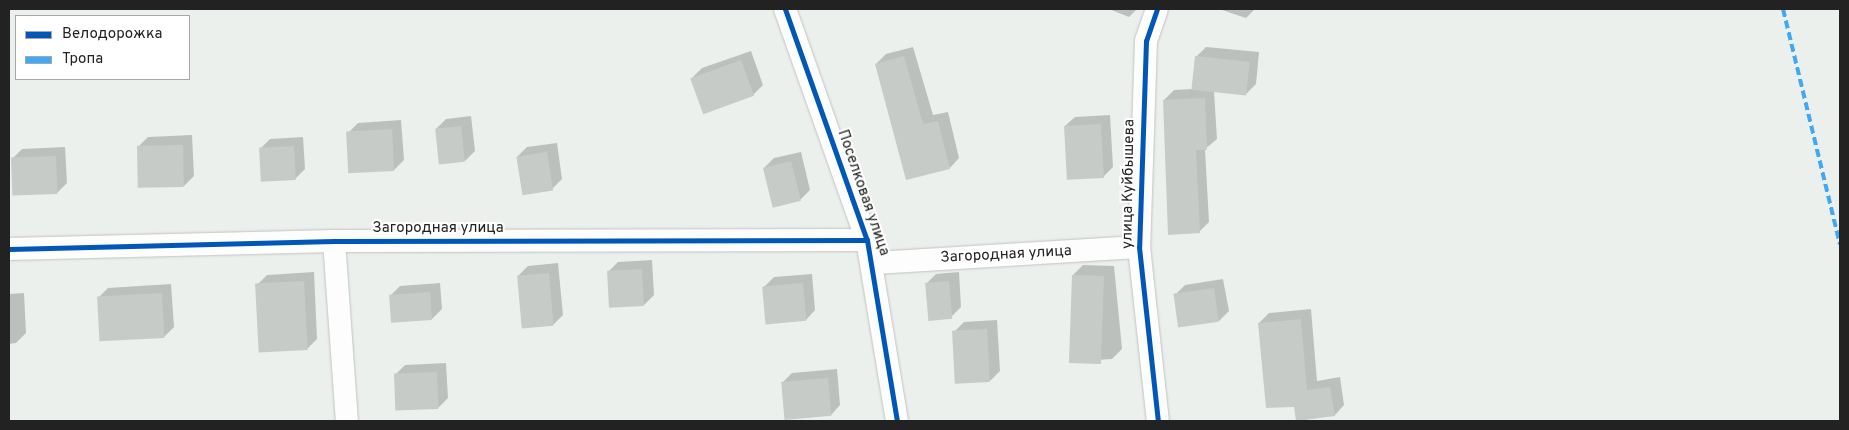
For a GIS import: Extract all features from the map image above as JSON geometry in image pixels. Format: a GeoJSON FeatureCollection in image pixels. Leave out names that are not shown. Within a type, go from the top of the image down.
{"type":"FeatureCollection","features":[{"type":"Feature","properties":{"kind":"street","name":"Поселковая улица"},"geometry":{"type":"LineString","coordinates":[[785,9],[874,263],[897,421]]}},
{"type":"Feature","properties":{"kind":"street","name":"улица Куйбышева"},"geometry":{"type":"LineString","coordinates":[[1157,9],[1146,41],[1139,247],[1158,421]]}},
{"type":"Feature","properties":{"kind":"street","name":"Загородная улица"},"geometry":{"type":"LineString","coordinates":[[9,249],[334,241],[867,240]]}},
{"type":"Feature","properties":{"kind":"street"},"geometry":{"type":"LineString","coordinates":[[334,241],[347,421]]}},
{"type":"Feature","properties":{"kind":"street","name":"Загородная улица"},"geometry":{"type":"LineString","coordinates":[[874,263],[1139,247]]}},
{"type":"Feature","properties":{"kind":"building"},"geometry":{"type":"Polygon","coordinates":[[[904,56],[923,124],[938,121],[950,169],[906,180],[875,64],[904,56]]]}},
{"type":"Feature","properties":{"kind":"building"},"geometry":{"type":"Polygon","coordinates":[[[1195,56],[1250,62],[1246,96],[1191,90],[1195,56]]]}},
{"type":"Feature","properties":{"kind":"building"},"geometry":{"type":"Polygon","coordinates":[[[741,60],[754,96],[703,114],[690,78],[741,60]]]}},
{"type":"Feature","properties":{"kind":"building"},"geometry":{"type":"Polygon","coordinates":[[[1205,98],[1207,150],[1196,150],[1200,233],[1168,235],[1163,100],[1205,98]]]}},
{"type":"Feature","properties":{"kind":"building"},"geometry":{"type":"Polygon","coordinates":[[[1101,124],[1104,178],[1067,180],[1064,126],[1101,124]]]}},
{"type":"Feature","properties":{"kind":"building"},"geometry":{"type":"Polygon","coordinates":[[[461,126],[465,162],[439,165],[435,129],[461,126]]]}},
{"type":"Feature","properties":{"kind":"building"},"geometry":{"type":"Polygon","coordinates":[[[392,129],[394,171],[348,173],[346,131],[392,129]]]}},
{"type":"Feature","properties":{"kind":"building"},"geometry":{"type":"Polygon","coordinates":[[[183,145],[184,187],[138,188],[137,146],[183,145]]]}},
{"type":"Feature","properties":{"kind":"building"},"geometry":{"type":"Polygon","coordinates":[[[294,146],[296,180],[261,182],[259,148],[294,146]]]}},
{"type":"Feature","properties":{"kind":"building"},"geometry":{"type":"Polygon","coordinates":[[[547,152],[553,191],[522,195],[516,157],[547,152]]]}},
{"type":"Feature","properties":{"kind":"building"},"geometry":{"type":"Polygon","coordinates":[[[56,156],[57,194],[12,196],[11,158],[56,156]]]}},
{"type":"Feature","properties":{"kind":"building"},"geometry":{"type":"Polygon","coordinates":[[[791,161],[801,201],[773,208],[763,168],[791,161]]]}},
{"type":"Feature","properties":{"kind":"building"},"geometry":{"type":"Polygon","coordinates":[[[642,269],[644,306],[609,308],[607,271],[642,269]]]}},
{"type":"Feature","properties":{"kind":"building"},"geometry":{"type":"Polygon","coordinates":[[[549,273],[554,326],[522,329],[517,276],[549,273]]]}},
{"type":"Feature","properties":{"kind":"building"},"geometry":{"type":"Polygon","coordinates":[[[1072,275],[1104,276],[1101,364],[1069,363],[1072,275]]]}},
{"type":"Feature","properties":{"kind":"building"},"geometry":{"type":"Polygon","coordinates":[[[304,281],[308,350],[259,352],[255,284],[304,281]]]}},
{"type":"Feature","properties":{"kind":"building"},"geometry":{"type":"Polygon","coordinates":[[[949,281],[952,319],[928,321],[925,283],[949,281]]]}},
{"type":"Feature","properties":{"kind":"building"},"geometry":{"type":"Polygon","coordinates":[[[803,283],[806,321],[765,324],[762,287],[803,283]]]}},
{"type":"Feature","properties":{"kind":"building"},"geometry":{"type":"Polygon","coordinates":[[[1214,288],[1219,322],[1178,327],[1173,294],[1214,288]]]}},
{"type":"Feature","properties":{"kind":"building"},"geometry":{"type":"Polygon","coordinates":[[[430,292],[432,320],[391,323],[389,295],[430,292]]]}},
{"type":"Feature","properties":{"kind":"building"},"geometry":{"type":"Polygon","coordinates":[[[162,293],[164,338],[99,341],[97,296],[162,293]]]}},
{"type":"Feature","properties":{"kind":"building"},"geometry":{"type":"Polygon","coordinates":[[[1301,319],[1307,390],[1330,387],[1335,416],[1296,421],[1294,407],[1266,408],[1258,323],[1301,319]]]}},
{"type":"Feature","properties":{"kind":"building"},"geometry":{"type":"Polygon","coordinates":[[[987,329],[990,382],[955,384],[952,331],[987,329]]]}},
{"type":"Feature","properties":{"kind":"building"},"geometry":{"type":"Polygon","coordinates":[[[437,372],[438,409],[395,410],[394,374],[437,372]]]}},
{"type":"Feature","properties":{"kind":"building"},"geometry":{"type":"Polygon","coordinates":[[[828,378],[831,416],[784,420],[781,382],[828,378]]]}},
{"type":"Feature","properties":{"kind":"marked path"},"geometry":{"type":"LineString","coordinates":[[1783,9],[1840,244]]}},
{"type":"Feature","properties":{"kind":"cycle path"},"geometry":{"type":"LineString","coordinates":[[785,9],[867,240],[897,421]]}},
{"type":"Feature","properties":{"kind":"cycle path"},"geometry":{"type":"LineString","coordinates":[[1157,9],[1146,41],[1139,247],[1158,421]]}},
{"type":"Feature","properties":{"kind":"cycle path"},"geometry":{"type":"LineString","coordinates":[[9,249],[334,241],[867,240]]}}]}
